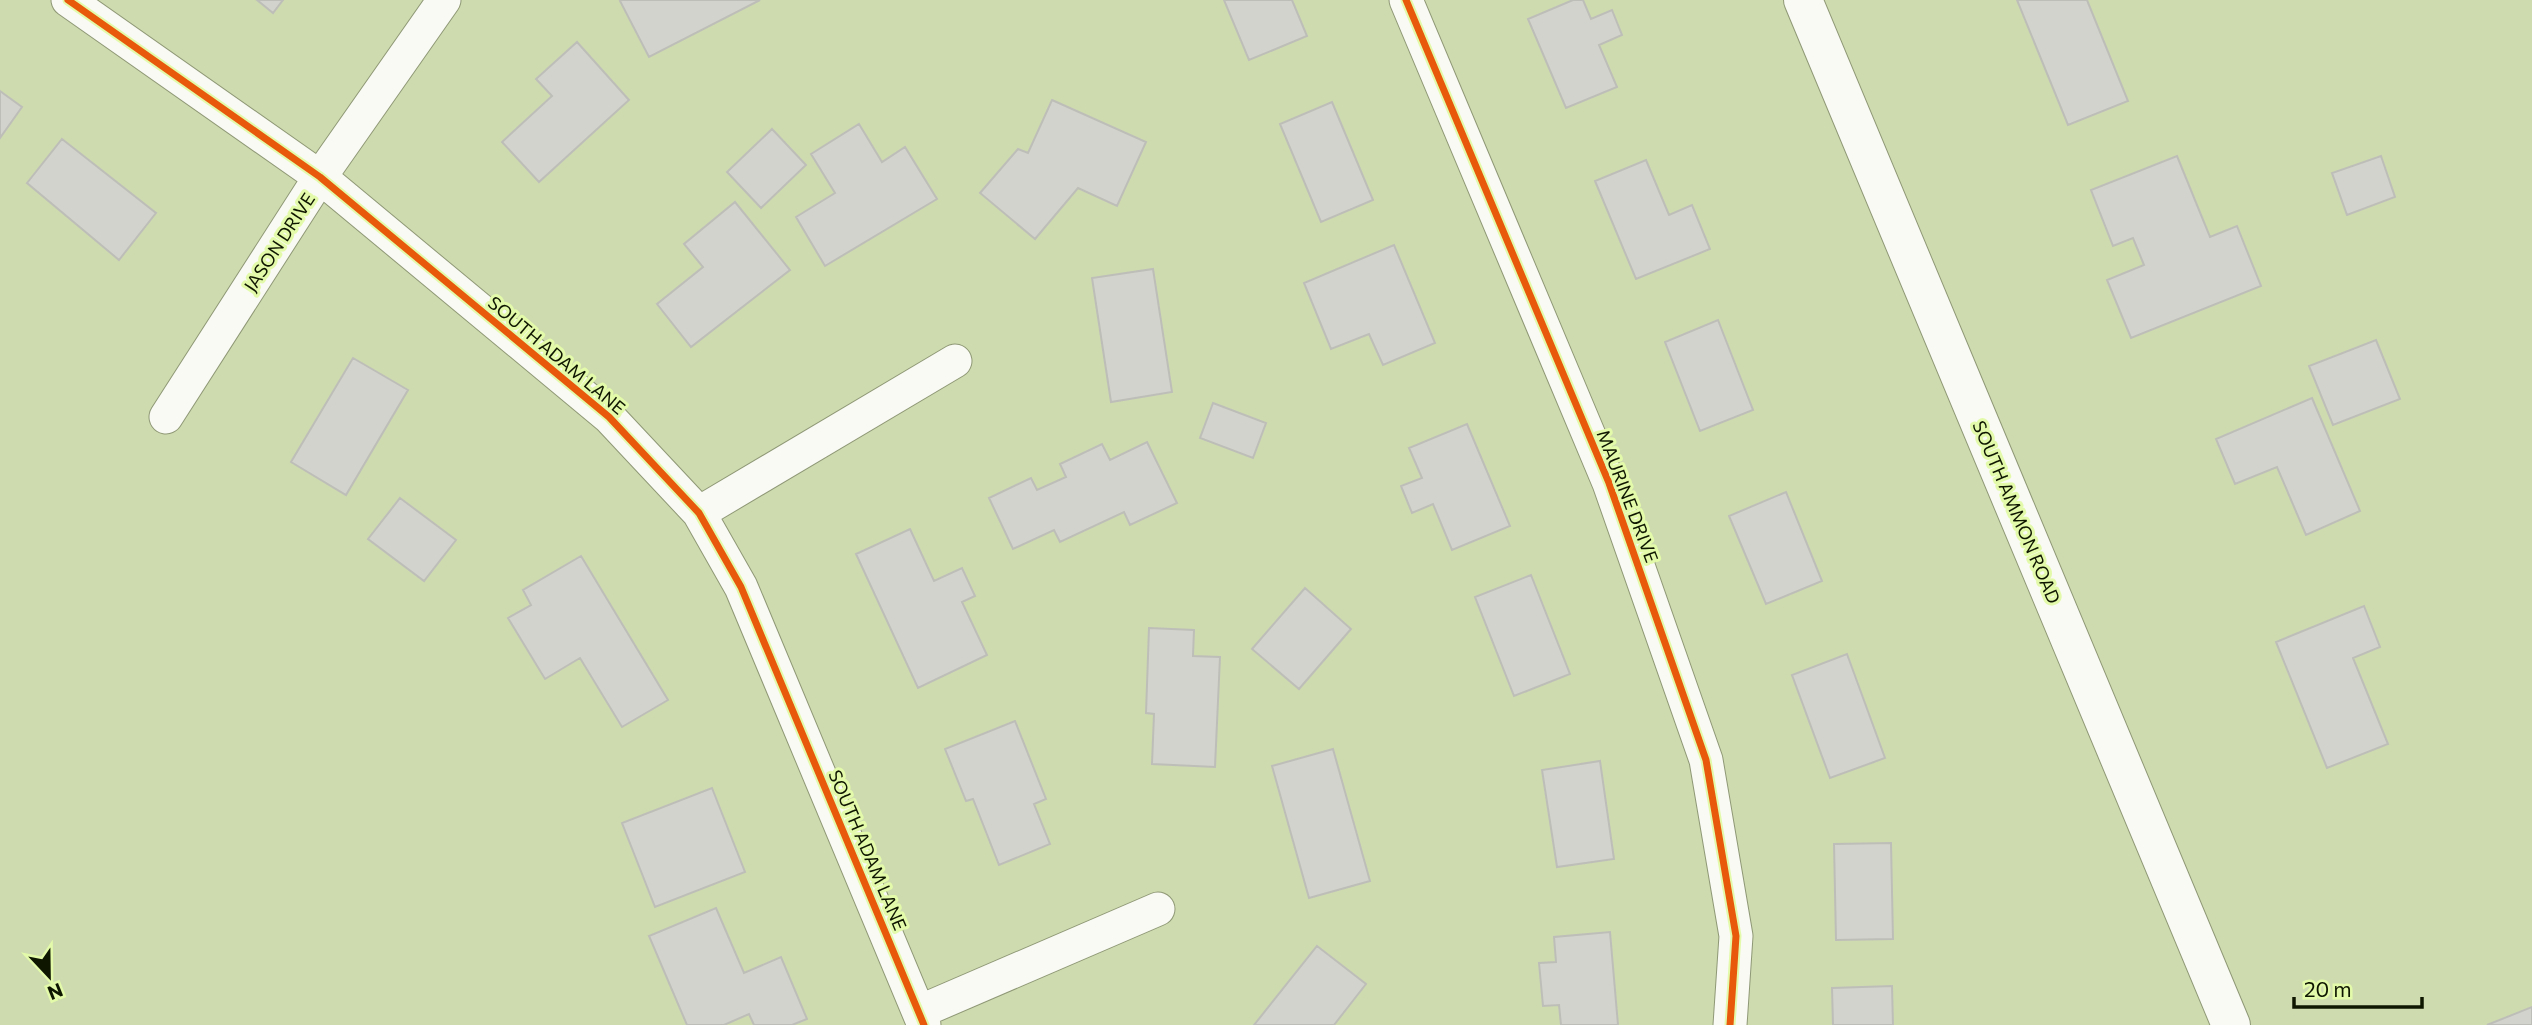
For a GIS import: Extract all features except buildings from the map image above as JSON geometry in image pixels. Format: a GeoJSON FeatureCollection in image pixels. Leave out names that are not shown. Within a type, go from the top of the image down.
{"type":"FeatureCollection","features":[{"type":"Feature","properties":{"kind":"main road","name":"SOUTH AMMON ROAD"},"geometry":{"type":"LineString","coordinates":[[1803,0],[2231,1025]]}},
{"type":"Feature","properties":{"kind":"street","name":"SOUTH ADAM LANE"},"geometry":{"type":"LineString","coordinates":[[68,0],[320,177],[609,417],[699,513],[741,587],[922,1019]]}},
{"type":"Feature","properties":{"kind":"street","name":"JASON DRIVE"},"geometry":{"type":"LineString","coordinates":[[166,417],[320,177],[444,0]]}},
{"type":"Feature","properties":{"kind":"street","name":"MAURINE DRIVE"},"geometry":{"type":"LineString","coordinates":[[1406,0],[1609,483],[1706,760],[1736,936],[1730,1025]]}},
{"type":"Feature","properties":{"kind":"street"},"geometry":{"type":"LineString","coordinates":[[699,513],[955,361]]}},
{"type":"Feature","properties":{"kind":"street"},"geometry":{"type":"LineString","coordinates":[[922,1019],[1158,909]]}},
{"type":"Feature","properties":{"kind":"cycle path"},"geometry":{"type":"LineString","coordinates":[[68,0],[320,177],[609,417],[699,513],[741,587],[924,1025]]}},
{"type":"Feature","properties":{"kind":"cycle path"},"geometry":{"type":"LineString","coordinates":[[1406,0],[1609,483],[1706,760],[1736,936],[1730,1025]]}}]}
